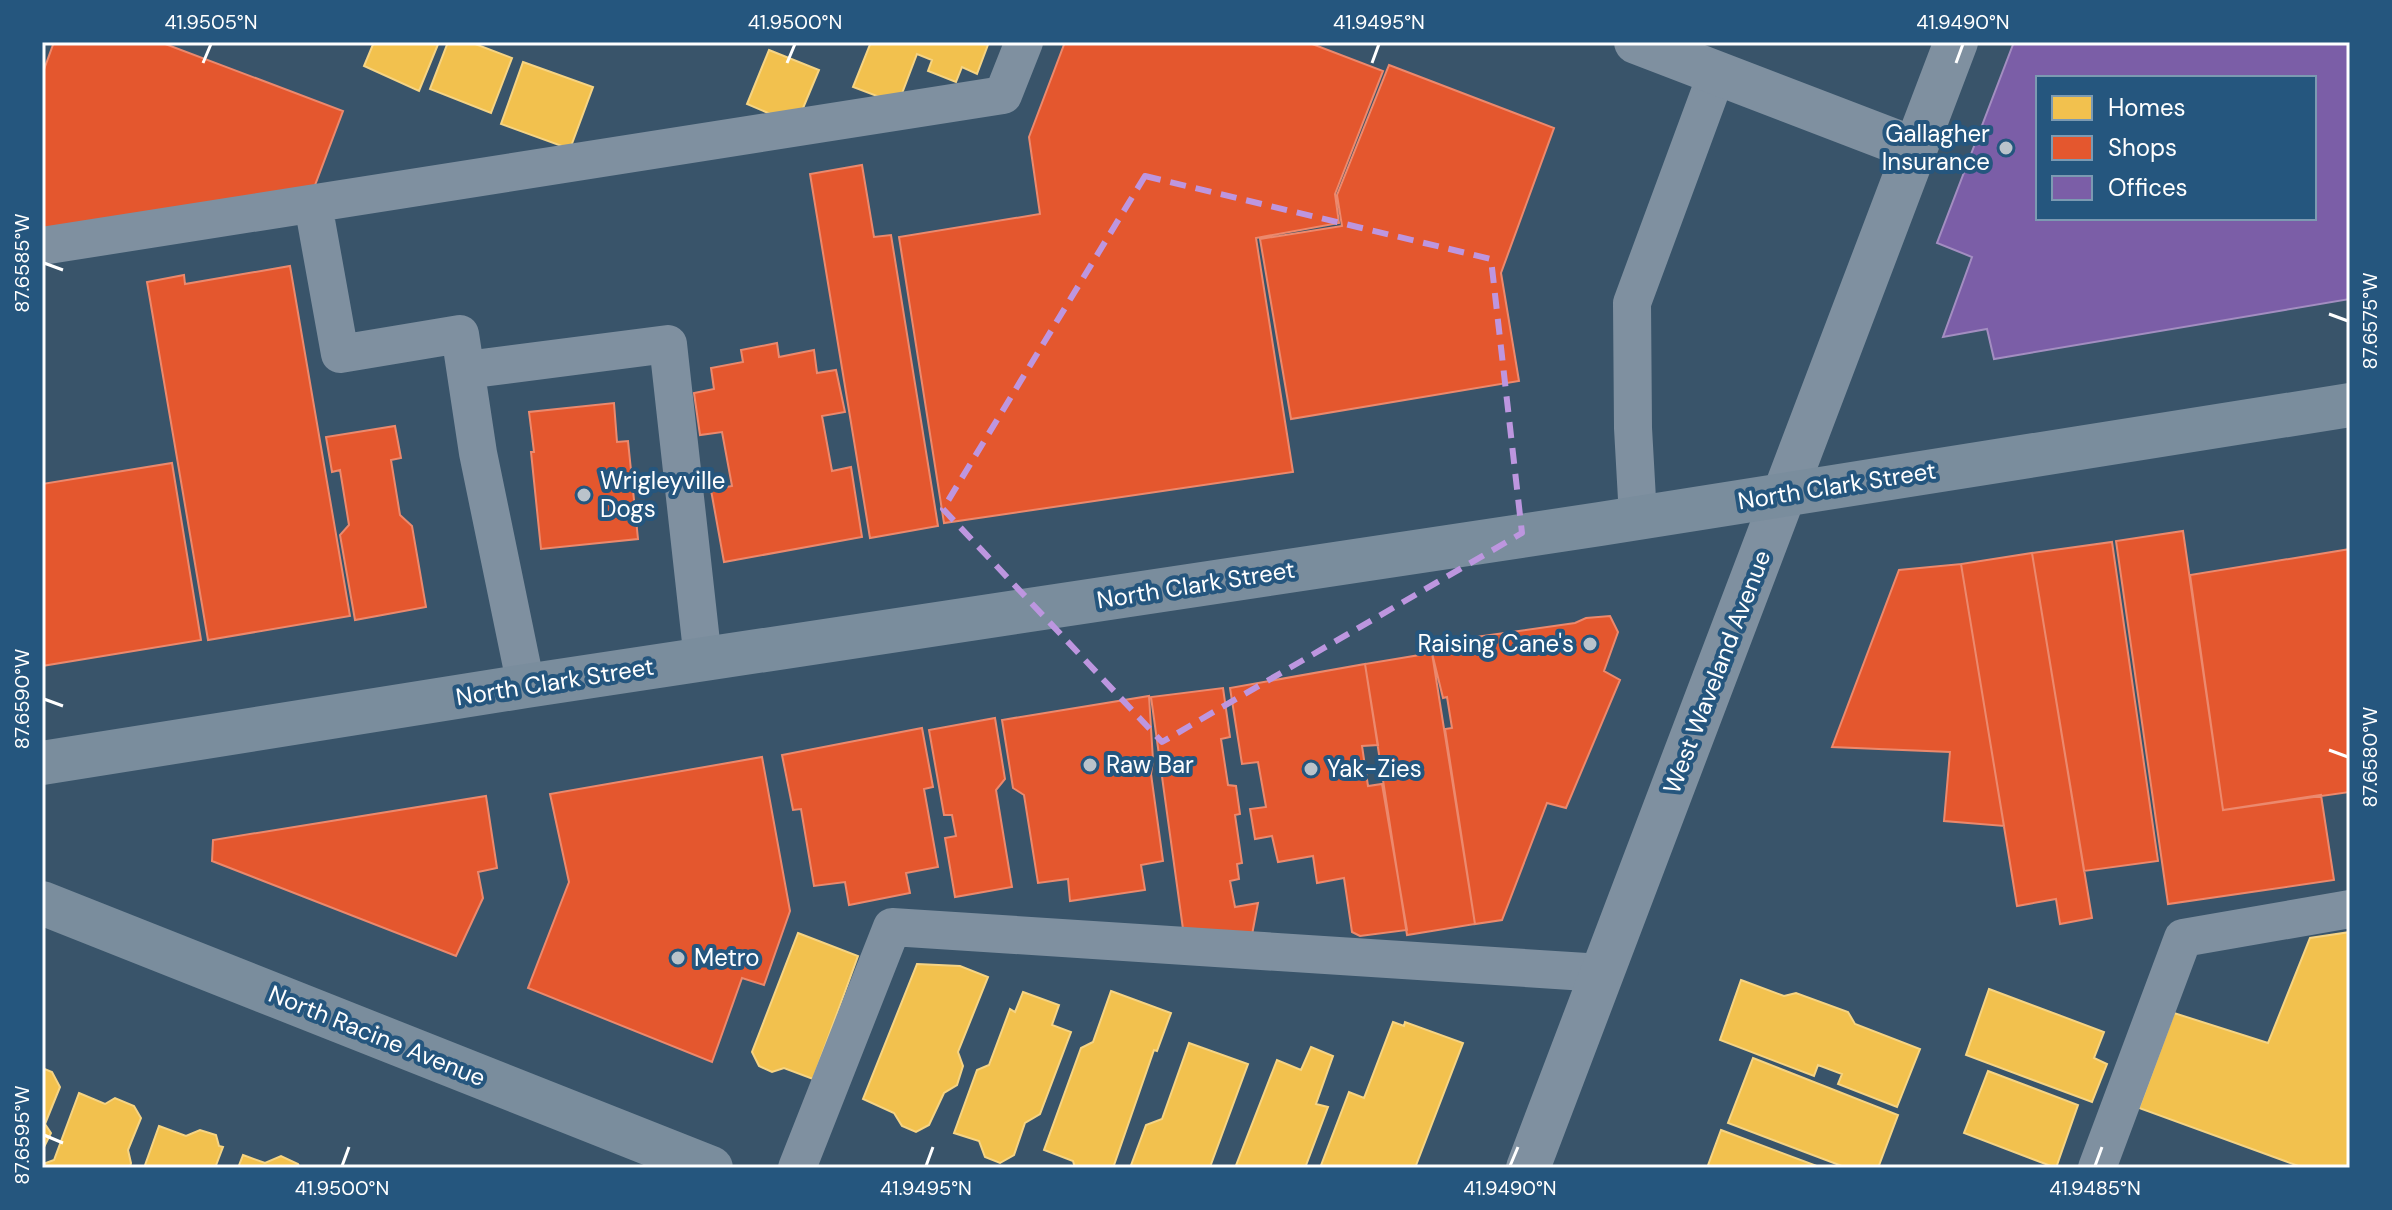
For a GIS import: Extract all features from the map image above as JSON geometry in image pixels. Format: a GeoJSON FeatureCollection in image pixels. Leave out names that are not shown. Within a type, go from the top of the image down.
{"type":"FeatureCollection","features":[{"type":"Feature","properties":{"kind":"main road","name":"North Clark Street"},"geometry":{"type":"LineString","coordinates":[[42,763],[2350,405]]}},
{"type":"Feature","properties":{"kind":"main road","name":"North Racine Avenue"},"geometry":{"type":"LineString","coordinates":[[42,903],[711,1168]]}},
{"type":"Feature","properties":{"kind":"street"},"geometry":{"type":"LineString","coordinates":[[1636,42],[1915,149]]}},
{"type":"Feature","properties":{"kind":"street","name":"West Waveland Avenue"},"geometry":{"type":"LineString","coordinates":[[1528,1168],[1956,42]]}},
{"type":"Feature","properties":{"kind":"lane"},"geometry":{"type":"LineString","coordinates":[[42,246],[1003,95],[1024,42]]}},
{"type":"Feature","properties":{"kind":"lane"},"geometry":{"type":"LineString","coordinates":[[1638,517],[1633,428],[1632,303],[1717,73]]}},
{"type":"Feature","properties":{"kind":"lane"},"geometry":{"type":"LineString","coordinates":[[313,204],[340,354],[460,334],[478,453],[526,686]]}},
{"type":"Feature","properties":{"kind":"lane"},"geometry":{"type":"LineString","coordinates":[[466,370],[668,344],[703,660]]}},
{"type":"Feature","properties":{"kind":"lane"},"geometry":{"type":"LineString","coordinates":[[2097,1168],[2183,938],[2350,909]]}},
{"type":"Feature","properties":{"kind":"lane"},"geometry":{"type":"LineString","coordinates":[[797,1168],[892,927],[1602,973]]}},
{"type":"Feature","properties":{"kind":"highlighted area"},"geometry":{"type":"Polygon","coordinates":[[[1145,176],[1491,259],[1522,533],[1162,742],[943,509],[1145,176]]]}},
{"type":"Feature","properties":{"kind":"building: Homes"},"geometry":{"type":"Polygon","coordinates":[[[374,42],[439,42],[419,91],[364,66],[374,42]]]}},
{"type":"Feature","properties":{"kind":"building: Homes"},"geometry":{"type":"Polygon","coordinates":[[[448,42],[470,42],[512,58],[491,113],[430,89],[448,42]]]}},
{"type":"Feature","properties":{"kind":"building: Homes"},"geometry":{"type":"Polygon","coordinates":[[[871,42],[989,42],[977,74],[962,67],[956,82],[928,71],[932,60],[917,54],[898,104],[853,87],[871,42]]]}},
{"type":"Feature","properties":{"kind":"building: Homes"},"geometry":{"type":"Polygon","coordinates":[[[769,50],[819,70],[796,125],[747,104],[769,50]]]}},
{"type":"Feature","properties":{"kind":"building: Homes"},"geometry":{"type":"Polygon","coordinates":[[[523,62],[593,87],[570,149],[501,124],[523,62]]]}},
{"type":"Feature","properties":{"kind":"building: Homes"},"geometry":{"type":"Polygon","coordinates":[[[2350,932],[2350,1168],[2304,1168],[2139,1108],[2174,1013],[2268,1043],[2310,938],[2350,932]]]}},
{"type":"Feature","properties":{"kind":"building: Homes"},"geometry":{"type":"Polygon","coordinates":[[[798,933],[858,956],[813,1079],[784,1068],[772,1072],[759,1066],[752,1052],[798,933]]]}},
{"type":"Feature","properties":{"kind":"building: Homes"},"geometry":{"type":"Polygon","coordinates":[[[917,964],[960,966],[988,977],[958,1052],[963,1066],[957,1085],[944,1093],[929,1125],[916,1132],[902,1126],[894,1113],[863,1099],[917,964]]]}},
{"type":"Feature","properties":{"kind":"building: Homes"},"geometry":{"type":"Polygon","coordinates":[[[1741,980],[1784,996],[1796,993],[1848,1012],[1855,1024],[1920,1049],[1897,1107],[1838,1084],[1842,1074],[1818,1065],[1814,1076],[1720,1040],[1741,980]]]}},
{"type":"Feature","properties":{"kind":"building: Homes"},"geometry":{"type":"Polygon","coordinates":[[[1989,989],[2104,1032],[2094,1058],[2107,1064],[2092,1102],[1966,1055],[1989,989]]]}},
{"type":"Feature","properties":{"kind":"building: Homes"},"geometry":{"type":"Polygon","coordinates":[[[1111,991],[1171,1013],[1157,1051],[1154,1050],[1113,1168],[1075,1168],[1073,1161],[1044,1150],[1081,1048],[1093,1042],[1111,991]]]}},
{"type":"Feature","properties":{"kind":"building: Homes"},"geometry":{"type":"Polygon","coordinates":[[[1023,992],[1059,1005],[1052,1025],[1071,1032],[1040,1114],[1025,1123],[1014,1155],[1000,1163],[985,1157],[979,1141],[954,1133],[977,1070],[989,1065],[1010,1009],[1015,1012],[1023,992]]]}},
{"type":"Feature","properties":{"kind":"building: Homes"},"geometry":{"type":"Polygon","coordinates":[[[1393,1022],[1404,1026],[1405,1022],[1463,1043],[1415,1168],[1320,1168],[1349,1092],[1364,1098],[1393,1022]]]}},
{"type":"Feature","properties":{"kind":"building: Homes"},"geometry":{"type":"Polygon","coordinates":[[[1189,1043],[1248,1064],[1210,1167],[1130,1168],[1146,1125],[1162,1119],[1189,1043]]]}},
{"type":"Feature","properties":{"kind":"building: Homes"},"geometry":{"type":"Polygon","coordinates":[[[1311,1047],[1333,1056],[1316,1104],[1328,1107],[1305,1168],[1235,1168],[1277,1060],[1301,1070],[1311,1047]]]}},
{"type":"Feature","properties":{"kind":"building: Homes"},"geometry":{"type":"Polygon","coordinates":[[[1753,1058],[1898,1115],[1878,1168],[1847,1168],[1728,1123],[1753,1058]]]}},
{"type":"Feature","properties":{"kind":"building: Homes"},"geometry":{"type":"Polygon","coordinates":[[[42,1068],[52,1072],[60,1087],[45,1124],[51,1133],[42,1151],[42,1068]]]}},
{"type":"Feature","properties":{"kind":"building: Homes"},"geometry":{"type":"Polygon","coordinates":[[[1988,1071],[2078,1105],[2056,1168],[1964,1133],[1988,1071]]]}},
{"type":"Feature","properties":{"kind":"building: Homes"},"geometry":{"type":"Polygon","coordinates":[[[79,1093],[105,1104],[115,1098],[134,1106],[141,1118],[128,1150],[130,1168],[42,1168],[43,1164],[54,1160],[79,1093]]]}},
{"type":"Feature","properties":{"kind":"building: Homes"},"geometry":{"type":"Polygon","coordinates":[[[159,1126],[186,1136],[200,1130],[216,1135],[219,1146],[223,1147],[215,1168],[144,1168],[159,1126]]]}},
{"type":"Feature","properties":{"kind":"building: Homes"},"geometry":{"type":"Polygon","coordinates":[[[1721,1130],[1822,1168],[1707,1168],[1721,1130]]]}},
{"type":"Feature","properties":{"kind":"building: Homes"},"geometry":{"type":"Polygon","coordinates":[[[243,1155],[265,1163],[281,1156],[300,1168],[238,1168],[243,1155]]]}},
{"type":"Feature","properties":{"kind":"building: Shops"},"geometry":{"type":"Polygon","coordinates":[[[54,42],[160,42],[343,111],[309,201],[42,243],[42,75],[54,42]]]}},
{"type":"Feature","properties":{"kind":"building: Shops"},"geometry":{"type":"Polygon","coordinates":[[[1065,42],[1307,42],[1383,71],[1335,194],[1339,223],[1256,238],[1293,472],[944,523],[899,237],[1040,214],[1029,137],[1065,42]]]}},
{"type":"Feature","properties":{"kind":"building: Shops"},"geometry":{"type":"Polygon","coordinates":[[[1389,65],[1554,128],[1501,273],[1519,381],[1291,419],[1260,239],[1342,226],[1337,195],[1389,65]]]}},
{"type":"Feature","properties":{"kind":"building: Shops"},"geometry":{"type":"Polygon","coordinates":[[[862,165],[874,237],[891,235],[938,526],[870,538],[810,174],[862,165]]]}},
{"type":"Feature","properties":{"kind":"building: Shops"},"geometry":{"type":"Polygon","coordinates":[[[290,266],[350,616],[208,640],[147,282],[184,275],[185,284],[290,266]]]}},
{"type":"Feature","properties":{"kind":"building: Shops"},"geometry":{"type":"Polygon","coordinates":[[[777,343],[779,357],[814,350],[817,373],[836,370],[845,412],[822,416],[832,471],[851,467],[862,537],[724,562],[711,490],[732,486],[722,432],[700,435],[694,393],[714,389],[711,368],[743,362],[741,350],[777,343]]]}},
{"type":"Feature","properties":{"kind":"building: Shops","name":"Wrigleyville Dogs"},"geometry":{"type":"Polygon","coordinates":[[[614,403],[617,442],[628,441],[638,539],[541,549],[529,412],[614,403]]]}},
{"type":"Feature","properties":{"kind":"building: Shops"},"geometry":{"type":"Polygon","coordinates":[[[395,426],[401,458],[391,460],[400,515],[412,526],[426,607],[355,620],[340,535],[349,525],[340,470],[332,472],[326,437],[395,426]]]}},
{"type":"Feature","properties":{"kind":"building: Shops"},"geometry":{"type":"Polygon","coordinates":[[[172,463],[201,640],[42,666],[42,484],[172,463]]]}},
{"type":"Feature","properties":{"kind":"building: Shops"},"geometry":{"type":"Polygon","coordinates":[[[2183,531],[2223,810],[2321,795],[2334,880],[2168,904],[2116,541],[2183,531]]]}},
{"type":"Feature","properties":{"kind":"building: Shops"},"geometry":{"type":"Polygon","coordinates":[[[2112,542],[2158,861],[2084,871],[2032,553],[2112,542]]]}},
{"type":"Feature","properties":{"kind":"building: Shops"},"geometry":{"type":"Polygon","coordinates":[[[2350,549],[2350,792],[2223,810],[2190,575],[2350,549]]]}},
{"type":"Feature","properties":{"kind":"building: Shops"},"geometry":{"type":"Polygon","coordinates":[[[2032,553],[2092,918],[2060,924],[2056,899],[2017,906],[1961,564],[2032,553]]]}},
{"type":"Feature","properties":{"kind":"building: Shops"},"geometry":{"type":"Polygon","coordinates":[[[1961,564],[2004,826],[1944,821],[1950,752],[1832,747],[1899,570],[1961,564]]]}},
{"type":"Feature","properties":{"kind":"building: Shops"},"geometry":{"type":"Polygon","coordinates":[[[1610,616],[1618,632],[1604,671],[1620,680],[1566,808],[1547,803],[1502,920],[1475,924],[1445,729],[1452,728],[1447,697],[1443,698],[1432,653],[1433,643],[1610,616]]]}},
{"type":"Feature","properties":{"kind":"building: Shops"},"geometry":{"type":"Polygon","coordinates":[[[1432,653],[1475,924],[1407,935],[1365,664],[1432,653]]]}},
{"type":"Feature","properties":{"kind":"building: Shops"},"geometry":{"type":"Polygon","coordinates":[[[1365,664],[1378,745],[1362,746],[1368,786],[1382,784],[1407,930],[1360,936],[1352,932],[1344,878],[1317,883],[1313,856],[1278,862],[1272,836],[1255,839],[1250,809],[1266,807],[1258,762],[1242,764],[1230,688],[1365,664]]]}},
{"type":"Feature","properties":{"kind":"building: Shops"},"geometry":{"type":"Polygon","coordinates":[[[1223,688],[1230,737],[1221,739],[1228,785],[1236,786],[1240,814],[1235,815],[1242,863],[1237,864],[1239,879],[1230,881],[1235,907],[1258,903],[1252,935],[1183,929],[1151,697],[1223,688]]]}},
{"type":"Feature","properties":{"kind":"building: Shops"},"geometry":{"type":"Polygon","coordinates":[[[1149,696],[1151,774],[1163,861],[1141,865],[1145,890],[1070,901],[1068,879],[1038,883],[1024,795],[1013,788],[1002,720],[1149,696]]]}},
{"type":"Feature","properties":{"kind":"building: Shops"},"geometry":{"type":"Polygon","coordinates":[[[995,718],[1005,779],[996,790],[1012,887],[955,897],[945,838],[956,836],[952,815],[944,815],[929,730],[995,718]]]}},
{"type":"Feature","properties":{"kind":"building: Shops"},"geometry":{"type":"Polygon","coordinates":[[[922,728],[933,787],[924,789],[938,867],[906,873],[910,893],[849,905],[845,882],[814,886],[801,809],[793,810],[782,755],[922,728]]]}},
{"type":"Feature","properties":{"kind":"building: Shops","name":"Metro"},"geometry":{"type":"Polygon","coordinates":[[[762,757],[790,911],[764,985],[742,978],[712,1062],[528,988],[569,882],[550,794],[762,757]]]}},
{"type":"Feature","properties":{"kind":"building: Shops"},"geometry":{"type":"Polygon","coordinates":[[[486,796],[497,868],[478,872],[483,898],[456,956],[212,861],[213,840],[486,796]]]}},
{"type":"Feature","properties":{"kind":"building: Offices","name":"Gallagher Insurance"},"geometry":{"type":"Polygon","coordinates":[[[2014,42],[2350,42],[2350,299],[1994,359],[1987,329],[1943,337],[1972,257],[1937,243],[2014,42]]]}},
{"type":"Feature","properties":{"kind":"place","name":"Gallagher Insurance"},"geometry":{"type":"Point","coordinates":[2006,148]}},
{"type":"Feature","properties":{"kind":"place","name":"Wrigleyville Dogs"},"geometry":{"type":"Point","coordinates":[584,495]}},
{"type":"Feature","properties":{"kind":"place","name":"Raising Cane's"},"geometry":{"type":"Point","coordinates":[1590,644]}},
{"type":"Feature","properties":{"kind":"place","name":"Raw Bar"},"geometry":{"type":"Point","coordinates":[1090,765]}},
{"type":"Feature","properties":{"kind":"place","name":"Yak-Zies"},"geometry":{"type":"Point","coordinates":[1311,769]}},
{"type":"Feature","properties":{"kind":"place","name":"Metro"},"geometry":{"type":"Point","coordinates":[678,958]}}]}
